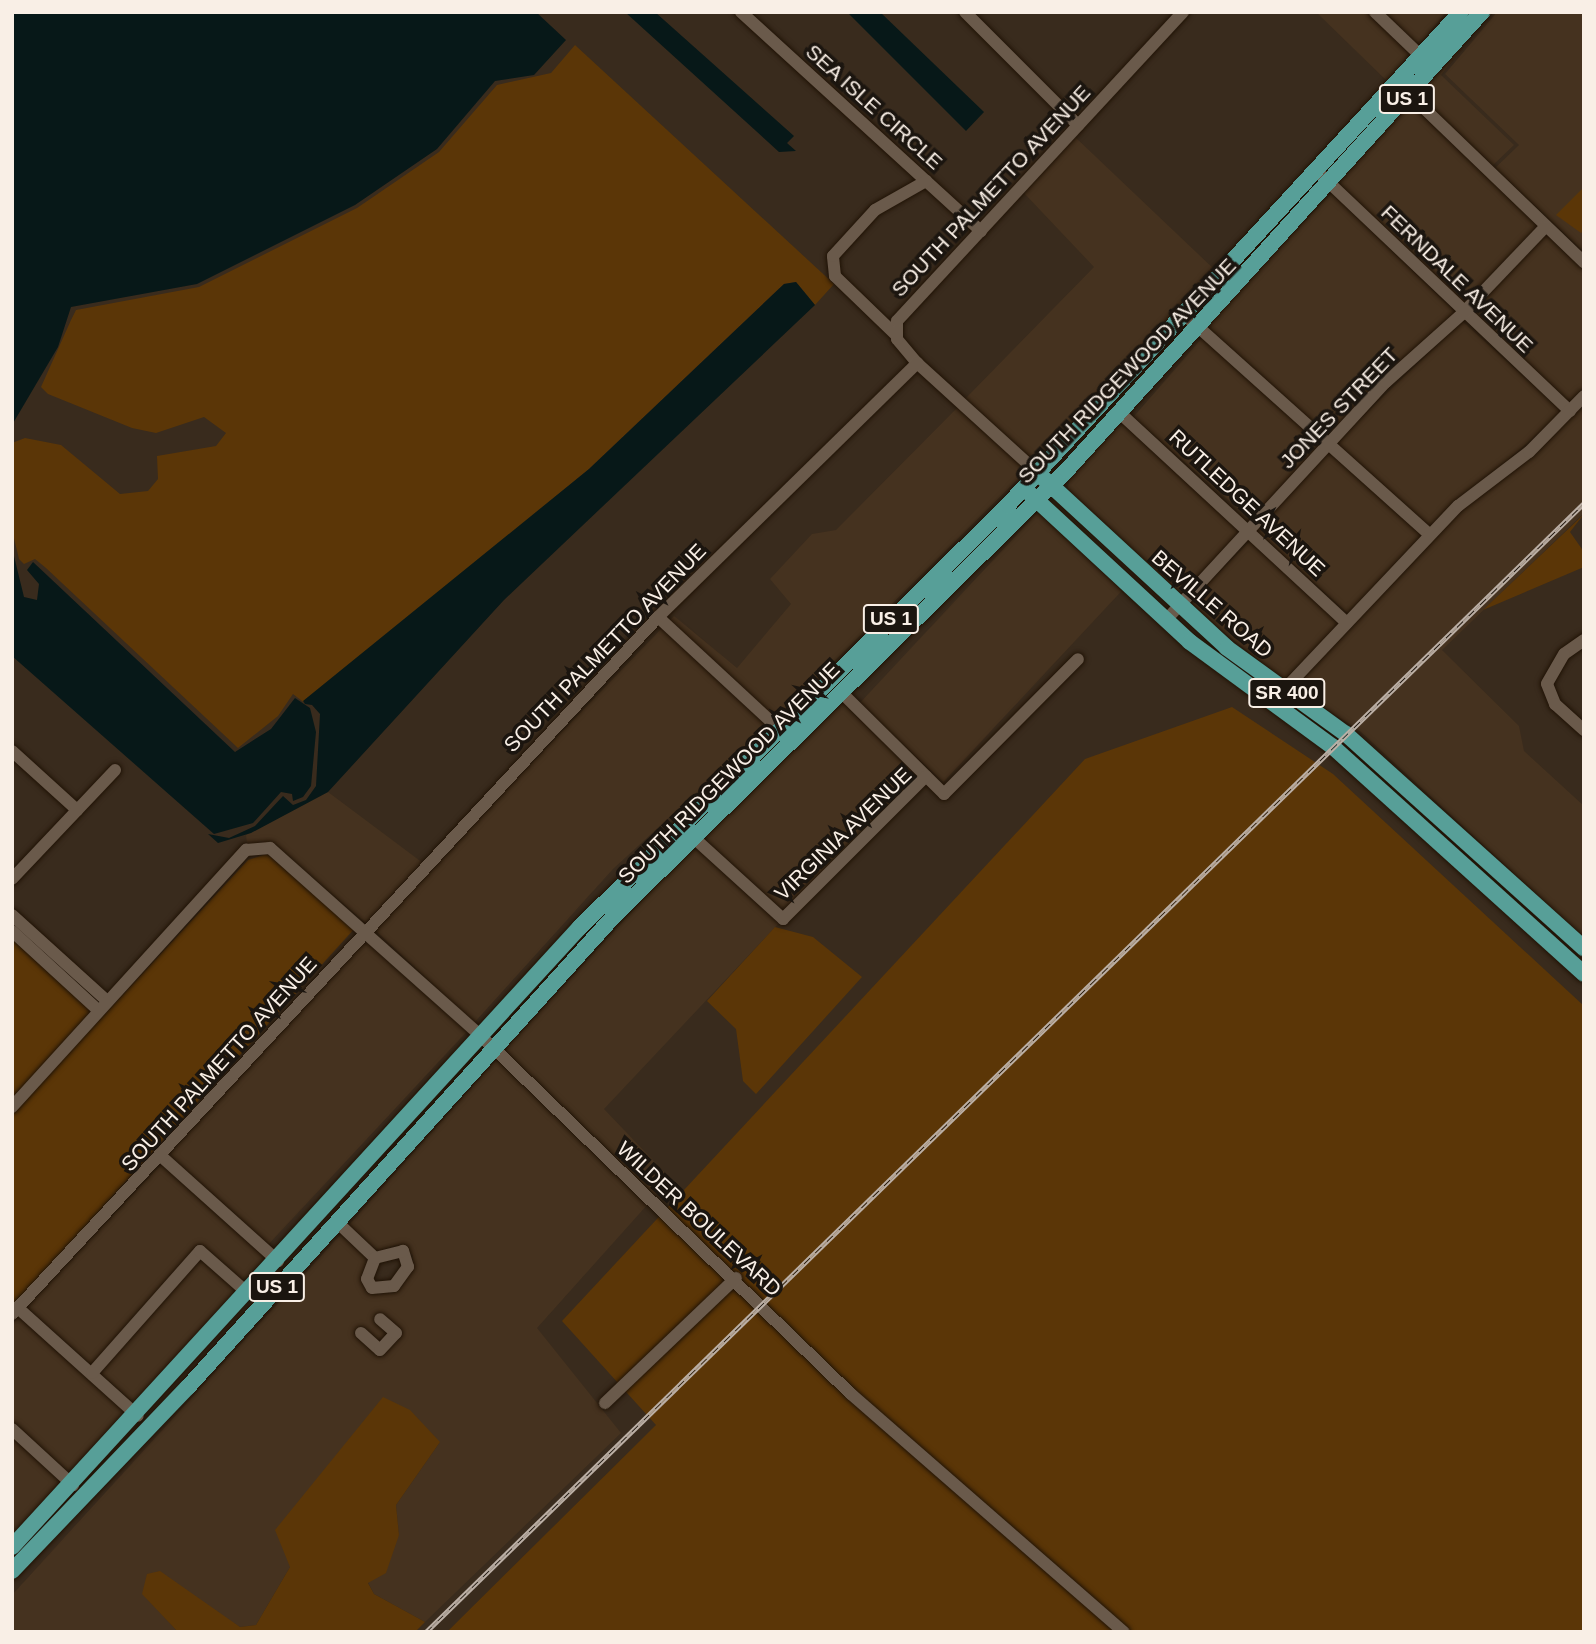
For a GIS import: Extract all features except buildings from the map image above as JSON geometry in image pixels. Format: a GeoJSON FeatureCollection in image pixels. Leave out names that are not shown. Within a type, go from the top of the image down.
{"type":"FeatureCollection","features":[{"type":"Feature","properties":{"kind":"main road","name":"SOUTH RIDGEWOOD AVENUE"},"geometry":{"type":"LineString","coordinates":[[12,1571],[121,1460],[145,1422],[158,1394],[278,1261],[487,1041],[706,800],[862,648],[1029,493],[1050,485],[1120,413],[1331,185],[1404,89],[1422,57],[1461,12]]}},
{"type":"Feature","properties":{"kind":"main road","name":"SOUTH RIDGEWOOD AVENUE"},"geometry":{"type":"LineString","coordinates":[[12,1547],[73,1485],[145,1422],[336,1221],[487,1041],[844,689],[1029,493],[1038,473],[1319,173],[1479,13]]}},
{"type":"Feature","properties":{"kind":"main road","name":"BEVILLE ROAD"},"geometry":{"type":"LineString","coordinates":[[1038,473],[1180,606],[1283,691],[1383,766],[1584,948]]}},
{"type":"Feature","properties":{"kind":"main road","name":"BEVILLE ROAD"},"geometry":{"type":"LineString","coordinates":[[1029,493],[1166,620],[1270,705],[1371,780],[1583,972]]}},
{"type":"Feature","properties":{"kind":"main road"},"geometry":{"type":"LineString","coordinates":[[844,689],[862,648]]}},
{"type":"Feature","properties":{"kind":"main road"},"geometry":{"type":"LineString","coordinates":[[693,836],[706,800]]}},
{"type":"Feature","properties":{"kind":"street","name":"SEA ISLE CIRCLE"},"geometry":{"type":"LineString","coordinates":[[741,12],[981,231]]}},
{"type":"Feature","properties":{"kind":"street"},"geometry":{"type":"LineString","coordinates":[[965,12],[1078,125]]}},
{"type":"Feature","properties":{"kind":"street"},"geometry":{"type":"LineString","coordinates":[[1375,12],[1422,57]]}},
{"type":"Feature","properties":{"kind":"street","name":"SOUTH PALMETTO AVENUE"},"geometry":{"type":"LineString","coordinates":[[896,335],[897,321],[1078,125],[1174,15]]}},
{"type":"Feature","properties":{"kind":"street"},"geometry":{"type":"LineString","coordinates":[[1404,89],[1584,262]]}},
{"type":"Feature","properties":{"kind":"street","name":"FERNDALE AVENUE"},"geometry":{"type":"LineString","coordinates":[[1319,173],[1462,314],[1570,411]]}},
{"type":"Feature","properties":{"kind":"street"},"geometry":{"type":"LineString","coordinates":[[917,363],[896,335],[835,276],[833,256],[875,210],[926,181]]}},
{"type":"Feature","properties":{"kind":"street","name":"JONES STREET"},"geometry":{"type":"LineString","coordinates":[[1166,620],[1251,533],[1328,443],[1462,314],[1545,226]]}},
{"type":"Feature","properties":{"kind":"street"},"geometry":{"type":"LineString","coordinates":[[1186,316],[1429,534]]}},
{"type":"Feature","properties":{"kind":"street","name":"SOUTH PALMETTO AVENUE"},"geometry":{"type":"LineString","coordinates":[[15,1311],[162,1157],[366,929],[658,617],[917,363]]}},
{"type":"Feature","properties":{"kind":"street","name":"BEVILLE ROAD"},"geometry":{"type":"LineString","coordinates":[[917,363],[1038,473]]}},
{"type":"Feature","properties":{"kind":"street"},"geometry":{"type":"LineString","coordinates":[[1270,705],[1429,534],[1584,396]]}},
{"type":"Feature","properties":{"kind":"street","name":"RUTLEDGE AVENUE"},"geometry":{"type":"LineString","coordinates":[[1120,413],[1347,623]]}},
{"type":"Feature","properties":{"kind":"street"},"geometry":{"type":"LineString","coordinates":[[658,617],[779,729]]}},
{"type":"Feature","properties":{"kind":"street"},"geometry":{"type":"LineString","coordinates":[[1584,640],[1564,654],[1547,684],[1555,704],[1584,730]]}},
{"type":"Feature","properties":{"kind":"street","name":"VIRGINIA AVENUE"},"geometry":{"type":"LineString","coordinates":[[693,836],[783,919],[926,776],[944,794],[1078,659]]}},
{"type":"Feature","properties":{"kind":"street"},"geometry":{"type":"LineString","coordinates":[[844,689],[926,776]]}},
{"type":"Feature","properties":{"kind":"street"},"geometry":{"type":"LineString","coordinates":[[12,751],[77,810]]}},
{"type":"Feature","properties":{"kind":"street"},"geometry":{"type":"LineString","coordinates":[[1371,780],[1383,766]]}},
{"type":"Feature","properties":{"kind":"street"},"geometry":{"type":"LineString","coordinates":[[12,879],[115,770]]}},
{"type":"Feature","properties":{"kind":"street","name":"WILDER BOULEVARD"},"geometry":{"type":"LineString","coordinates":[[102,1005],[246,850],[270,848],[366,929],[487,1041],[736,1278],[852,1395],[1124,1632]]}},
{"type":"Feature","properties":{"kind":"street"},"geometry":{"type":"LineString","coordinates":[[12,915],[102,1005]]}},
{"type":"Feature","properties":{"kind":"street"},"geometry":{"type":"LineString","coordinates":[[12,931],[102,1005]]}},
{"type":"Feature","properties":{"kind":"street"},"geometry":{"type":"LineString","coordinates":[[12,1107],[102,1005]]}},
{"type":"Feature","properties":{"kind":"street"},"geometry":{"type":"LineString","coordinates":[[162,1157],[278,1261]]}},
{"type":"Feature","properties":{"kind":"street"},"geometry":{"type":"LineString","coordinates":[[336,1221],[374,1258]]}},
{"type":"Feature","properties":{"kind":"street"},"geometry":{"type":"LineString","coordinates":[[92,1373],[200,1251],[249,1294]]}},
{"type":"Feature","properties":{"kind":"street"},"geometry":{"type":"LineString","coordinates":[[605,1403],[736,1278]]}},
{"type":"Feature","properties":{"kind":"street"},"geometry":{"type":"LineString","coordinates":[[15,1311],[92,1373],[145,1422]]}},
{"type":"Feature","properties":{"kind":"street"},"geometry":{"type":"LineString","coordinates":[[361,1333],[380,1350],[396,1333],[380,1319]]}},
{"type":"Feature","properties":{"kind":"street"},"geometry":{"type":"LineString","coordinates":[[12,1429],[73,1485]]}},
{"type":"Feature","properties":{"kind":"shaded area"},"geometry":{"type":"Polygon","coordinates":[[[12,12],[536,12],[566,40],[534,75],[495,81],[437,149],[355,205],[197,284],[71,307],[58,347],[12,425],[12,12]]]}},
{"type":"Feature","properties":{"kind":"shaded area"},"geometry":{"type":"Polygon","coordinates":[[[625,12],[655,12],[794,136],[787,143],[796,151],[779,152],[625,12]]]}},
{"type":"Feature","properties":{"kind":"shaded area"},"geometry":{"type":"Polygon","coordinates":[[[847,12],[880,12],[984,112],[966,131],[847,12]]]}},
{"type":"Feature","properties":{"kind":"shaded area"},"geometry":{"type":"Polygon","coordinates":[[[1316,12],[1368,12],[1411,54],[1388,82],[1316,12]]]}},
{"type":"Feature","properties":{"kind":"shaded area"},"geometry":{"type":"Polygon","coordinates":[[[1382,12],[1446,12],[1418,46],[1382,12]]]}},
{"type":"Feature","properties":{"kind":"shaded area"},"geometry":{"type":"Polygon","coordinates":[[[1497,12],[1584,12],[1584,252],[1495,168],[1519,145],[1445,74],[1497,12]]]}},
{"type":"Feature","properties":{"kind":"shaded area"},"geometry":{"type":"Polygon","coordinates":[[[1482,22],[1441,75],[1514,145],[1491,167],[1418,96],[1482,22]]]}},
{"type":"Feature","properties":{"kind":"shaded area"},"geometry":{"type":"Polygon","coordinates":[[[575,45],[834,284],[815,305],[796,282],[784,284],[589,469],[306,704],[293,694],[278,716],[238,748],[46,568],[35,559],[24,564],[19,559],[12,530],[12,443],[25,438],[61,445],[120,494],[148,491],[158,479],[157,456],[216,446],[226,433],[204,417],[156,433],[132,428],[48,394],[41,387],[76,310],[199,287],[357,208],[439,152],[497,85],[551,73],[575,45]]]}},
{"type":"Feature","properties":{"kind":"shaded area"},"geometry":{"type":"Polygon","coordinates":[[[1411,103],[1538,226],[1463,304],[1335,181],[1411,103]]]}},
{"type":"Feature","properties":{"kind":"shaded area"},"geometry":{"type":"Polygon","coordinates":[[[1074,136],[1216,271],[1034,463],[964,400],[1094,267],[1023,192],[1074,136]]]}},
{"type":"Feature","properties":{"kind":"shaded area"},"geometry":{"type":"Polygon","coordinates":[[[1584,187],[1584,230],[1581,233],[1556,215],[1584,187]]]}},
{"type":"Feature","properties":{"kind":"shaded area"},"geometry":{"type":"Polygon","coordinates":[[[1332,193],[1456,313],[1327,447],[1203,327],[1332,193]]]}},
{"type":"Feature","properties":{"kind":"shaded area"},"geometry":{"type":"Polygon","coordinates":[[[1545,233],[1584,268],[1584,389],[1570,404],[1469,314],[1545,233]]]}},
{"type":"Feature","properties":{"kind":"shaded area"},"geometry":{"type":"Polygon","coordinates":[[[796,282],[815,305],[504,600],[328,792],[251,833],[218,843],[208,834],[229,838],[255,826],[283,796],[293,805],[306,800],[316,786],[320,714],[312,705],[303,701],[589,469],[784,284],[796,282]]]}},
{"type":"Feature","properties":{"kind":"shaded area"},"geometry":{"type":"Polygon","coordinates":[[[1462,321],[1563,412],[1429,528],[1335,443],[1462,321]]]}},
{"type":"Feature","properties":{"kind":"shaded area"},"geometry":{"type":"Polygon","coordinates":[[[1202,338],[1323,443],[1254,522],[1133,417],[1202,338]]]}},
{"type":"Feature","properties":{"kind":"shaded area"},"geometry":{"type":"Polygon","coordinates":[[[1584,402],[1584,513],[1442,650],[1519,726],[1524,751],[1584,806],[1584,938],[1361,732],[1293,687],[1432,537],[1584,402]]]}},
{"type":"Feature","properties":{"kind":"shaded area"},"geometry":{"type":"Polygon","coordinates":[[[958,407],[1027,470],[776,719],[669,621],[674,616],[737,668],[791,604],[770,579],[812,534],[836,530],[958,407]]]}},
{"type":"Feature","properties":{"kind":"shaded area"},"geometry":{"type":"Polygon","coordinates":[[[1122,421],[1244,534],[1181,599],[1067,490],[1071,475],[1122,421]]]}},
{"type":"Feature","properties":{"kind":"shaded area"},"geometry":{"type":"Polygon","coordinates":[[[1328,450],[1422,535],[1350,615],[1256,530],[1328,450]]]}},
{"type":"Feature","properties":{"kind":"shaded area"},"geometry":{"type":"Polygon","coordinates":[[[1038,512],[1122,590],[943,782],[859,704],[1038,512]]]}},
{"type":"Feature","properties":{"kind":"shaded area"},"geometry":{"type":"Polygon","coordinates":[[[1584,514],[1570,532],[1584,552],[1584,567],[1483,610],[1584,514]]]}},
{"type":"Feature","properties":{"kind":"shaded area"},"geometry":{"type":"Polygon","coordinates":[[[1251,540],[1341,623],[1285,681],[1188,604],[1251,540]]]}},
{"type":"Feature","properties":{"kind":"shaded area"},"geometry":{"type":"Polygon","coordinates":[[[12,548],[24,597],[37,600],[39,584],[27,570],[33,562],[235,752],[271,729],[295,698],[310,708],[316,732],[311,786],[303,797],[293,801],[292,794],[281,792],[253,823],[214,834],[12,656],[12,548]]]}},
{"type":"Feature","properties":{"kind":"shaded area"},"geometry":{"type":"Polygon","coordinates":[[[662,628],[769,726],[613,869],[474,1023],[373,928],[662,628]]]}},
{"type":"Feature","properties":{"kind":"shaded area"},"geometry":{"type":"Polygon","coordinates":[[[842,700],[920,778],[780,917],[703,839],[842,700]]]}},
{"type":"Feature","properties":{"kind":"shaded area"},"geometry":{"type":"Polygon","coordinates":[[[1232,707],[1333,774],[1584,1006],[1584,1632],[447,1632],[656,1425],[562,1321],[1085,759],[1232,707]]]}},
{"type":"Feature","properties":{"kind":"shaded area"},"geometry":{"type":"Polygon","coordinates":[[[328,792],[423,863],[366,923],[273,844],[247,845],[246,835],[328,792]]]}},
{"type":"Feature","properties":{"kind":"shaded area"},"geometry":{"type":"Polygon","coordinates":[[[694,844],[780,922],[604,1109],[671,1179],[654,1197],[503,1052],[694,844]]]}},
{"type":"Feature","properties":{"kind":"shaded area"},"geometry":{"type":"Polygon","coordinates":[[[267,854],[356,927],[12,1307],[12,1114],[248,860],[267,854]]]}},
{"type":"Feature","properties":{"kind":"shaded area"},"geometry":{"type":"Polygon","coordinates":[[[775,927],[813,937],[862,977],[756,1094],[743,1081],[736,1029],[707,1001],[775,927]]]}},
{"type":"Feature","properties":{"kind":"shaded area"},"geometry":{"type":"Polygon","coordinates":[[[366,936],[468,1031],[266,1247],[164,1152],[366,936]]]}},
{"type":"Feature","properties":{"kind":"shaded area"},"geometry":{"type":"Polygon","coordinates":[[[12,937],[91,1011],[12,1100],[12,937]]]}},
{"type":"Feature","properties":{"kind":"shaded area"},"geometry":{"type":"Polygon","coordinates":[[[497,1059],[648,1204],[537,1328],[621,1433],[425,1622],[374,1594],[368,1582],[399,1535],[396,1505],[440,1442],[290,1567],[256,1625],[240,1627],[209,1609],[142,1593],[178,1632],[12,1632],[12,1595],[342,1233],[369,1259],[369,1292],[396,1290],[413,1267],[413,1255],[396,1245],[376,1252],[348,1226],[497,1059]],[[381,1313],[374,1319],[389,1333],[380,1344],[361,1327],[354,1333],[376,1353],[399,1330],[381,1313]]]}},
{"type":"Feature","properties":{"kind":"shaded area"},"geometry":{"type":"Polygon","coordinates":[[[162,1164],[266,1257],[243,1283],[203,1248],[92,1366],[25,1307],[162,1164]]]}},
{"type":"Feature","properties":{"kind":"shaded area"},"geometry":{"type":"Polygon","coordinates":[[[200,1258],[237,1290],[137,1406],[100,1373],[200,1258]]]}},
{"type":"Feature","properties":{"kind":"shaded area"},"geometry":{"type":"Polygon","coordinates":[[[19,1314],[128,1413],[69,1475],[12,1422],[12,1326],[19,1314]]]}},
{"type":"Feature","properties":{"kind":"shaded area"},"geometry":{"type":"Polygon","coordinates":[[[383,1397],[410,1410],[440,1442],[396,1505],[399,1535],[386,1573],[368,1583],[374,1594],[425,1622],[415,1632],[178,1632],[142,1594],[147,1574],[160,1571],[240,1627],[256,1625],[290,1567],[275,1530],[383,1397]]]}},
{"type":"Feature","properties":{"kind":"shaded area"},"geometry":{"type":"Polygon","coordinates":[[[12,1435],[62,1482],[12,1536],[12,1435]]]}},
{"type":"Feature","properties":{"kind":"railway"},"geometry":{"type":"LineString","coordinates":[[426,1632],[1584,503]]}}]}
